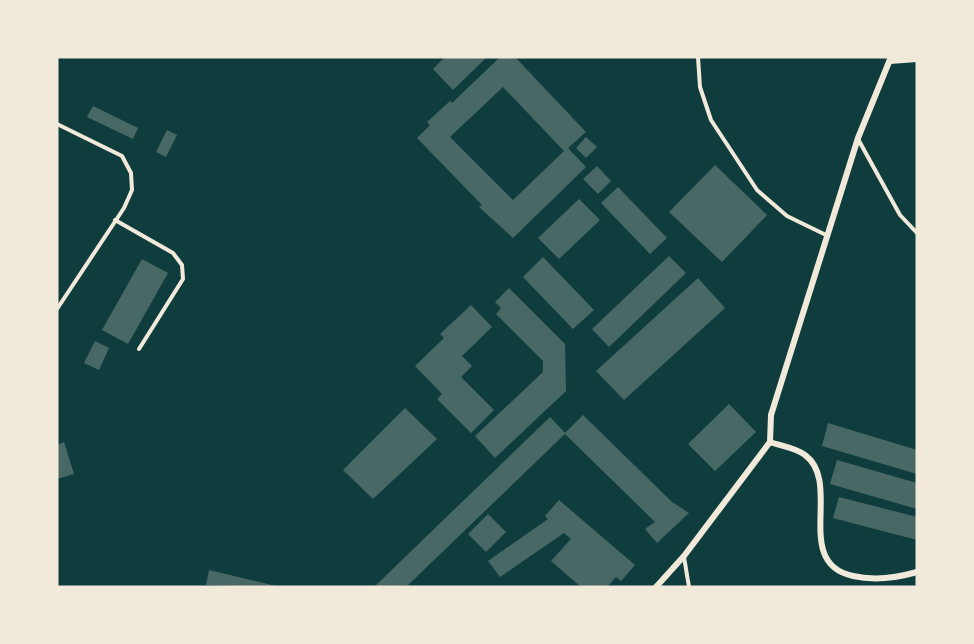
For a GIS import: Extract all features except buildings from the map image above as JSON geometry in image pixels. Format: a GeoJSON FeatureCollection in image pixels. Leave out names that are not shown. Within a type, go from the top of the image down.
{"type":"FeatureCollection","features":[{"type":"Feature","properties":{"kind":"street"},"geometry":{"type":"LineString","coordinates":[[656,587],[684,556],[771,442],[771,415],[858,138],[890,59],[917,59]]}},
{"type":"Feature","properties":{"kind":"street"},"geometry":{"type":"LineString","coordinates":[[771,442],[805,455],[812,464],[819,479],[822,552],[828,564],[845,574],[865,579],[899,577],[917,572]]}},
{"type":"Feature","properties":{"kind":"lane"},"geometry":{"type":"LineString","coordinates":[[698,57],[700,87],[711,120],[757,190],[787,216],[826,235]]}},
{"type":"Feature","properties":{"kind":"lane"},"geometry":{"type":"LineString","coordinates":[[57,124],[122,156],[131,173],[132,190],[57,309]]}},
{"type":"Feature","properties":{"kind":"lane"},"geometry":{"type":"LineString","coordinates":[[858,138],[900,215],[917,233]]}},
{"type":"Feature","properties":{"kind":"lane"},"geometry":{"type":"LineString","coordinates":[[115,220],[173,253],[182,265],[183,279],[139,349]]}},
{"type":"Feature","properties":{"kind":"lane"},"geometry":{"type":"LineString","coordinates":[[684,556],[688,587]]}}]}
